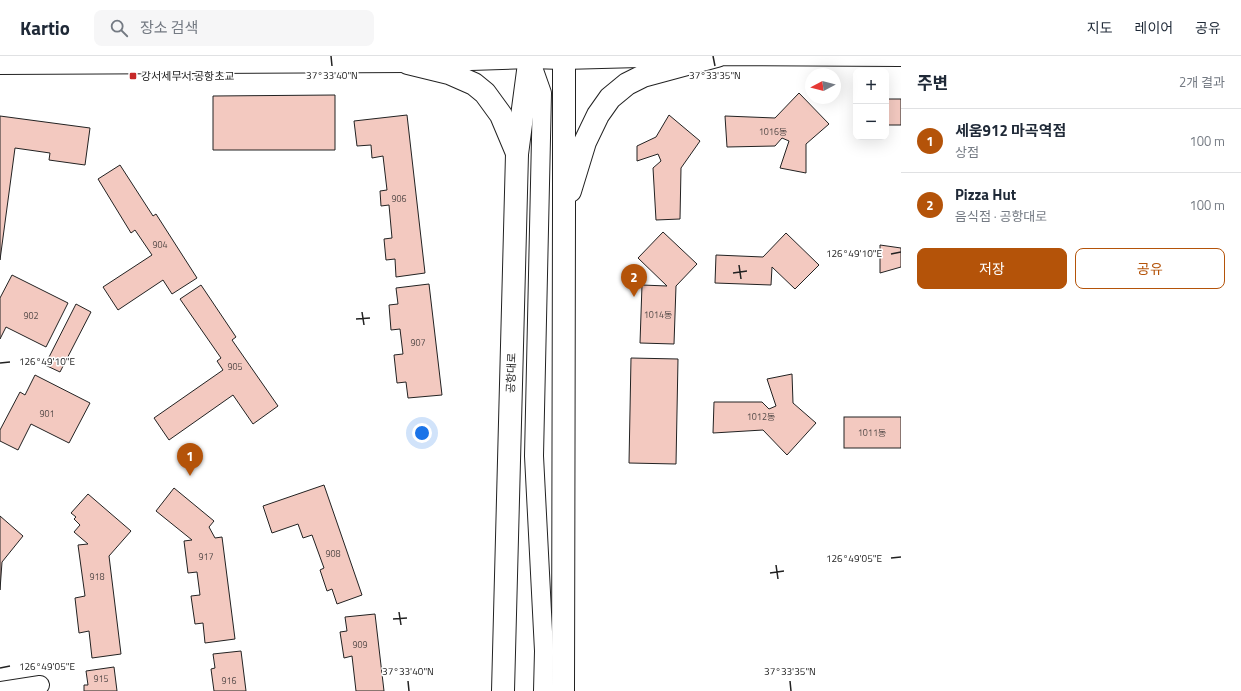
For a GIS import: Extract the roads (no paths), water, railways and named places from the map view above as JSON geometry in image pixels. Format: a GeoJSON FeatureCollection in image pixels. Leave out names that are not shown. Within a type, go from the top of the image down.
{"type":"FeatureCollection","features":[{"type":"Feature","properties":{"kind":"main road"},"geometry":{"type":"LineString","coordinates":[[564,211],[585,142],[598,115],[610,98],[627,84],[643,76],[717,56]]}},
{"type":"Feature","properties":{"kind":"main road"},"geometry":{"type":"LineString","coordinates":[[563,57],[563,691]]}},
{"type":"Feature","properties":{"kind":"main road","name":"공항대로"},"geometry":{"type":"LineString","coordinates":[[503,691],[517,154],[530,58]]}},
{"type":"Feature","properties":{"kind":"main road"},"geometry":{"type":"LineString","coordinates":[[416,60],[474,84],[485,93],[501,115],[517,154]]}},
{"type":"Feature","properties":{"kind":"street"},"geometry":{"type":"LineString","coordinates":[[0,65],[202,60],[416,60],[717,56],[901,57]]}},
{"type":"Feature","properties":{"kind":"street"},"geometry":{"type":"LineString","coordinates":[[530,58],[542,93],[534,456],[544,651],[543,691]]}},
{"type":"Feature","properties":{"kind":"street"},"geometry":{"type":"LineString","coordinates":[[0,691],[40,685]]}},
{"type":"Feature","properties":{"kind":"place","name":"강서세무서.공항초교"},"geometry":{"type":"Point","coordinates":[133,76]}},
{"type":"Feature","properties":{"kind":"place","name":"Pizza Hut"},"geometry":{"type":"Point","coordinates":[634,297]}},
{"type":"Feature","properties":{"kind":"place","name":"세움912 마곡역점"},"geometry":{"type":"Point","coordinates":[190,476]}}]}
